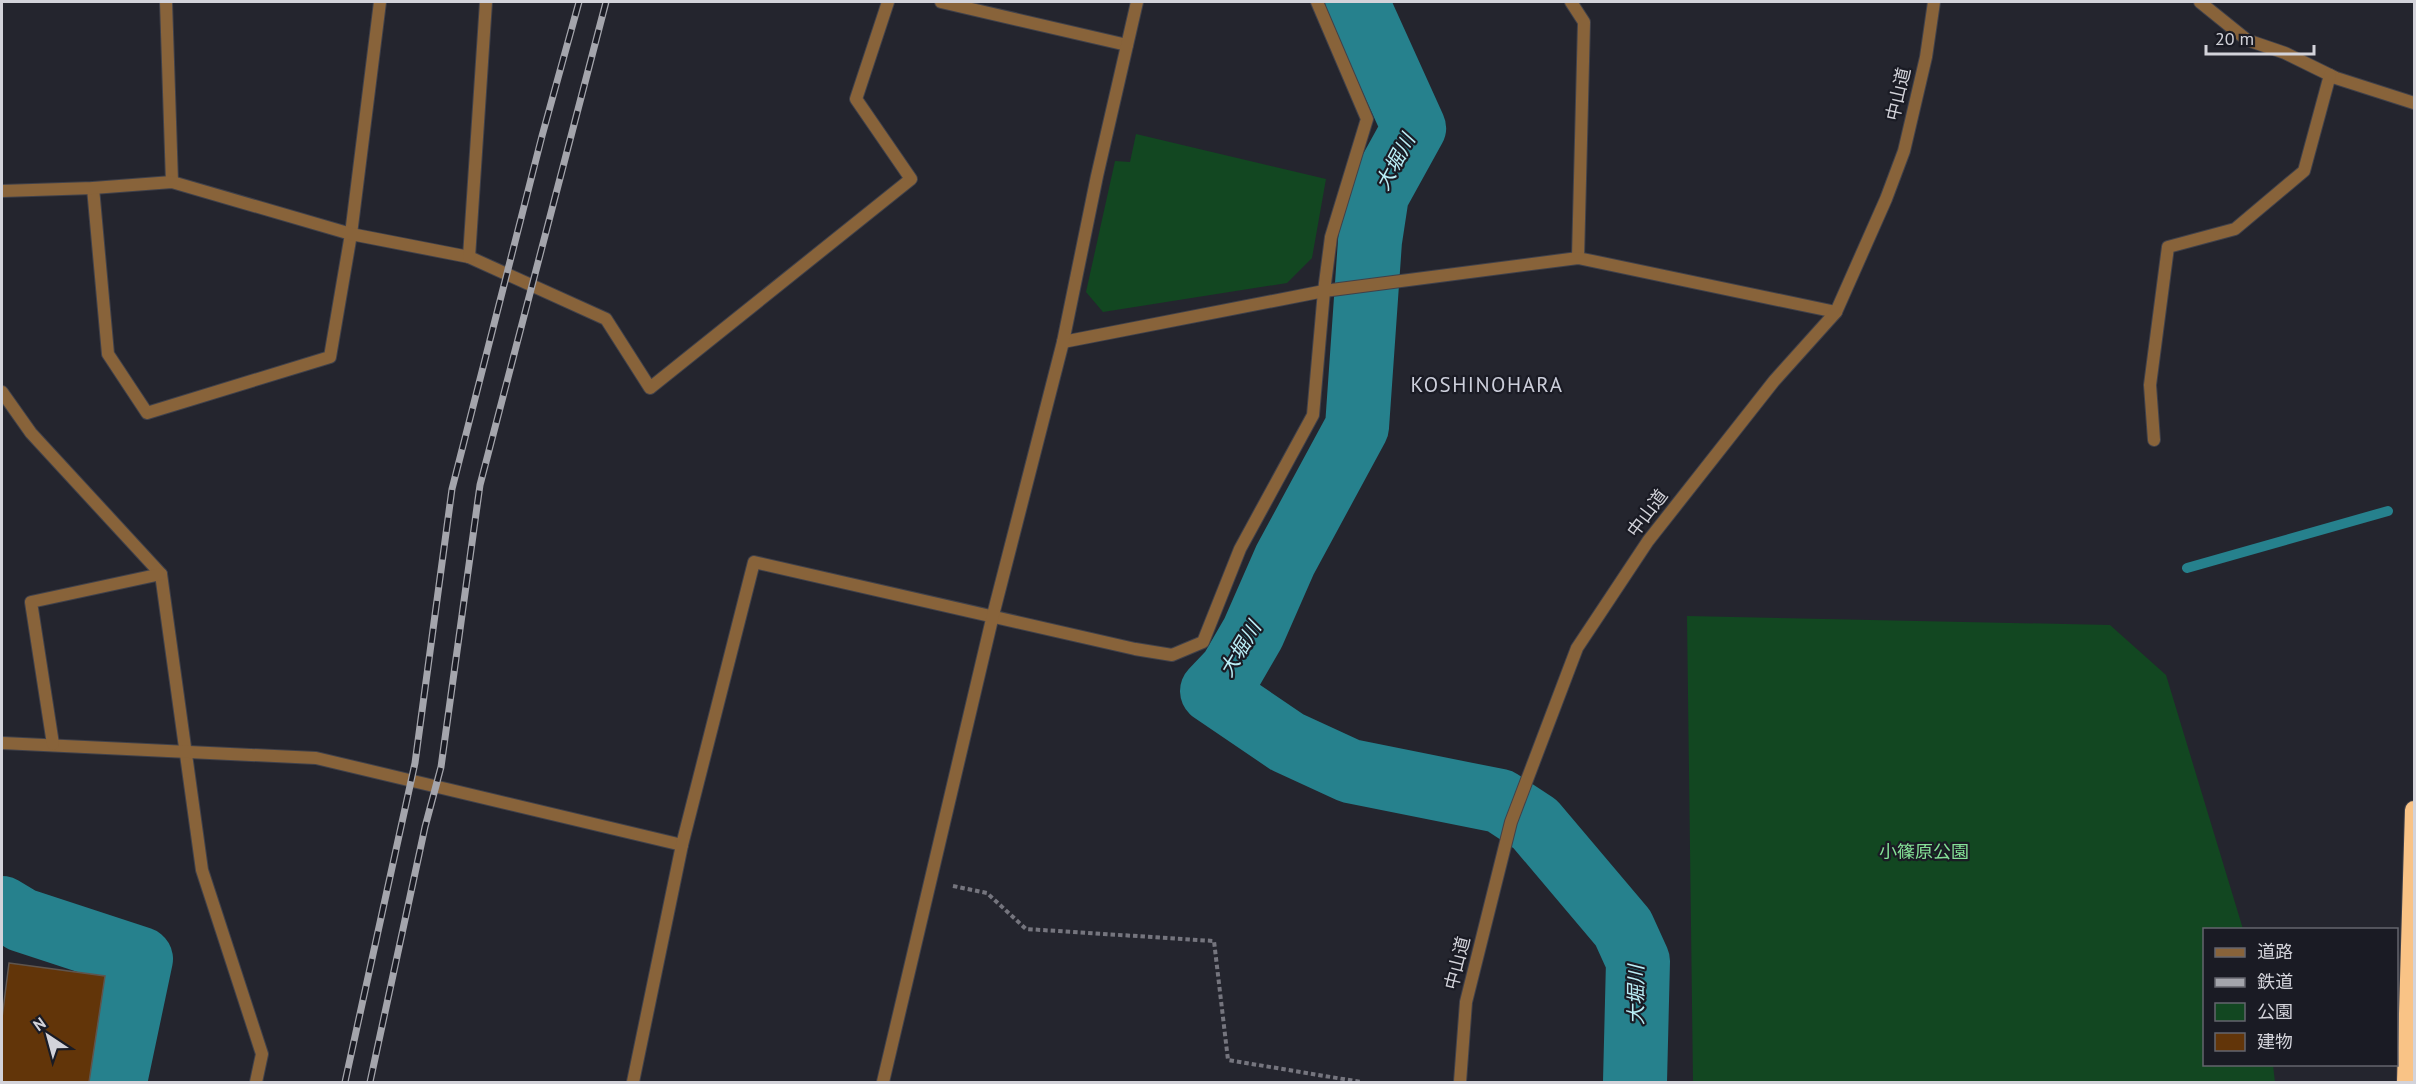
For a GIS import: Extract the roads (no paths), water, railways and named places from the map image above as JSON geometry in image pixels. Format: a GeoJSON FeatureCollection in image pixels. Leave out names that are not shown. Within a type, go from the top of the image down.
{"type":"FeatureCollection","features":[{"type":"Feature","properties":{"kind":"highway"},"geometry":{"type":"LineString","coordinates":[[2406,1083],[2415,810]]}},
{"type":"Feature","properties":{"kind":"street"},"geometry":{"type":"LineString","coordinates":[[166,2],[172,182]]}},
{"type":"Feature","properties":{"kind":"street"},"geometry":{"type":"LineString","coordinates":[[93,188],[108,354],[147,413],[330,357],[351,234],[380,2]]}},
{"type":"Feature","properties":{"kind":"street"},"geometry":{"type":"LineString","coordinates":[[469,257],[486,2]]}},
{"type":"Feature","properties":{"kind":"street"},"geometry":{"type":"LineString","coordinates":[[2,191],[93,188],[172,182],[351,234],[469,257],[606,319],[650,388],[911,179],[856,99],[888,2]]}},
{"type":"Feature","properties":{"kind":"street"},"geometry":{"type":"LineString","coordinates":[[941,2],[1127,45]]}},
{"type":"Feature","properties":{"kind":"street"},"geometry":{"type":"LineString","coordinates":[[884,1083],[993,615],[1063,342],[1096,176],[1137,2]]}},
{"type":"Feature","properties":{"kind":"street"},"geometry":{"type":"LineString","coordinates":[[633,1083],[682,844],[754,562],[1135,649],[1172,655],[1203,642],[1240,549],[1313,416],[1331,237],[1367,119],[1317,2]]}},
{"type":"Feature","properties":{"kind":"street"},"geometry":{"type":"LineString","coordinates":[[1571,2],[1584,22],[1578,258]]}},
{"type":"Feature","properties":{"kind":"street","name":"中山道"},"geometry":{"type":"LineString","coordinates":[[1460,1083],[1466,1002],[1511,822],[1577,648],[1648,541],[1774,381],[1836,312],[1886,199],[1904,151],[1926,57],[1934,2]]}},
{"type":"Feature","properties":{"kind":"street"},"geometry":{"type":"LineString","coordinates":[[2200,2],[2247,40],[2285,53],[2330,75],[2415,103]]}},
{"type":"Feature","properties":{"kind":"street"},"geometry":{"type":"LineString","coordinates":[[2154,440],[2150,385],[2168,247],[2235,229],[2304,171],[2330,75]]}},
{"type":"Feature","properties":{"kind":"street"},"geometry":{"type":"LineString","coordinates":[[1063,342],[1324,291],[1578,258],[1836,312]]}},
{"type":"Feature","properties":{"kind":"street"},"geometry":{"type":"LineString","coordinates":[[2,392],[31,433],[161,574],[202,870],[262,1054],[256,1083]]}},
{"type":"Feature","properties":{"kind":"street"},"geometry":{"type":"LineString","coordinates":[[53,744],[31,603],[161,574]]}},
{"type":"Feature","properties":{"kind":"street"},"geometry":{"type":"LineString","coordinates":[[2,743],[316,758],[682,844]]}},
{"type":"Feature","properties":{"kind":"waterway","name":"大堀川"},"geometry":{"type":"LineString","coordinates":[[1357,2],[1414,128],[1377,195],[1370,241],[1357,427],[1285,560],[1253,633],[1231,671],[1212,691],[1287,742],[1350,771],[1500,801],[1535,824],[1623,928],[1638,961],[1635,1082]]}},
{"type":"Feature","properties":{"kind":"waterway"},"geometry":{"type":"LineString","coordinates":[[2187,568],[2388,511]]}},
{"type":"Feature","properties":{"kind":"waterway"},"geometry":{"type":"LineString","coordinates":[[2,908],[22,920],[141,959],[115,1082]]}},
{"type":"Feature","properties":{"kind":"railway"},"geometry":{"type":"LineString","coordinates":[[345,1082],[415,763],[452,489],[542,136],[579,2]]}},
{"type":"Feature","properties":{"kind":"railway"},"geometry":{"type":"LineString","coordinates":[[370,1082],[425,827],[441,767],[480,485],[606,2]]}},
{"type":"Feature","properties":{"kind":"district","name":"KOSHINOHARA"},"geometry":{"type":"Point","coordinates":[1487,384]}},
{"type":"Feature","properties":{"kind":"park label","name":"小篠原公園"},"geometry":{"type":"Point","coordinates":[1924,851]}}]}
